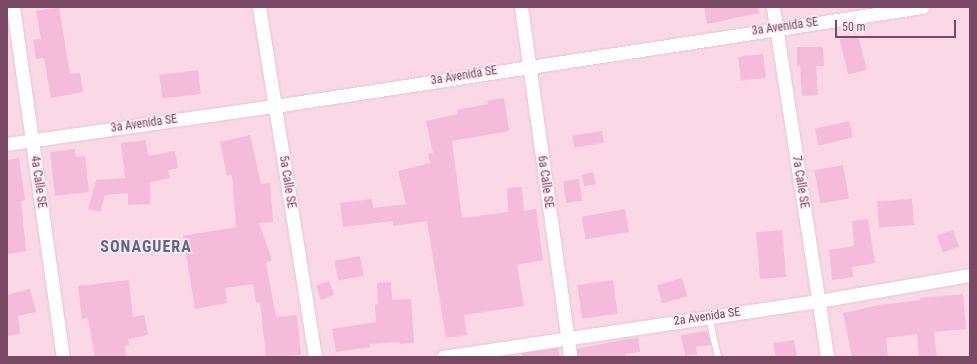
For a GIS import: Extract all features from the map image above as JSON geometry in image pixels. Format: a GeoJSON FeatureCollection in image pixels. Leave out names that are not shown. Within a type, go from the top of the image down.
{"type":"FeatureCollection","features":[{"type":"Feature","properties":{"kind":"street","name":"4a Calle SE"},"geometry":{"type":"LineString","coordinates":[[13,7],[63,357]]}},
{"type":"Feature","properties":{"kind":"street","name":"5a Calle SE"},"geometry":{"type":"LineString","coordinates":[[259,7],[315,357]]}},
{"type":"Feature","properties":{"kind":"street","name":"6a Calle SE"},"geometry":{"type":"LineString","coordinates":[[521,7],[570,357]]}},
{"type":"Feature","properties":{"kind":"street","name":"7a Calle SE"},"geometry":{"type":"LineString","coordinates":[[773,7],[827,357]]}},
{"type":"Feature","properties":{"kind":"street","name":"3a Avenida SE"},"geometry":{"type":"LineString","coordinates":[[7,144],[275,106],[922,7]]}},
{"type":"Feature","properties":{"kind":"street","name":"2a Avenida SE"},"geometry":{"type":"LineString","coordinates":[[443,357],[818,301],[970,275]]}},
{"type":"Feature","properties":{"kind":"lane"},"geometry":{"type":"LineString","coordinates":[[709,317],[718,357]]}},
{"type":"Feature","properties":{"kind":"shaded area"},"geometry":{"type":"Polygon","coordinates":[[[7,7],[970,7],[970,357],[7,357],[7,7]]]}},
{"type":"Feature","properties":{"kind":"building"},"geometry":{"type":"Polygon","coordinates":[[[59,7],[70,74],[80,73],[83,92],[51,98],[44,58],[36,59],[33,40],[41,39],[36,11],[59,7]]]}},
{"type":"Feature","properties":{"kind":"building"},"geometry":{"type":"Polygon","coordinates":[[[704,7],[758,7],[759,13],[707,24],[704,7]]]}},
{"type":"Feature","properties":{"kind":"building"},"geometry":{"type":"Polygon","coordinates":[[[858,35],[867,70],[848,75],[840,40],[858,35]]]}},
{"type":"Feature","properties":{"kind":"building"},"geometry":{"type":"Polygon","coordinates":[[[797,47],[823,47],[824,66],[816,66],[818,95],[802,96],[800,66],[797,66],[797,47]]]}},
{"type":"Feature","properties":{"kind":"building"},"geometry":{"type":"Polygon","coordinates":[[[763,54],[766,78],[741,81],[738,57],[763,54]]]}},
{"type":"Feature","properties":{"kind":"building"},"geometry":{"type":"Polygon","coordinates":[[[198,70],[201,94],[162,99],[159,75],[198,70]]]}},
{"type":"Feature","properties":{"kind":"building"},"geometry":{"type":"Polygon","coordinates":[[[504,98],[509,131],[452,141],[462,218],[508,212],[507,188],[522,187],[524,211],[536,209],[543,260],[517,265],[524,306],[464,315],[467,335],[446,338],[427,221],[393,226],[393,221],[343,227],[340,203],[372,199],[373,208],[406,204],[398,171],[430,163],[428,154],[433,153],[426,121],[458,114],[457,110],[488,104],[487,101],[504,98]]]}},
{"type":"Feature","properties":{"kind":"building"},"geometry":{"type":"Polygon","coordinates":[[[849,121],[853,138],[819,145],[815,129],[849,121]]]}},
{"type":"Feature","properties":{"kind":"building"},"geometry":{"type":"Polygon","coordinates":[[[602,131],[604,143],[574,148],[572,136],[602,131]]]}},
{"type":"Feature","properties":{"kind":"building"},"geometry":{"type":"Polygon","coordinates":[[[250,135],[261,184],[270,183],[273,222],[259,223],[272,260],[266,263],[276,317],[297,315],[301,355],[266,357],[260,302],[256,303],[253,284],[225,288],[227,303],[195,309],[183,236],[236,227],[232,175],[227,176],[220,142],[250,135]]]}},
{"type":"Feature","properties":{"kind":"building"},"geometry":{"type":"Polygon","coordinates":[[[146,140],[148,156],[175,151],[178,168],[168,170],[170,178],[150,182],[150,204],[128,205],[128,193],[105,195],[100,212],[88,209],[96,180],[125,178],[121,143],[146,140]]]}},
{"type":"Feature","properties":{"kind":"building"},"geometry":{"type":"Polygon","coordinates":[[[75,149],[76,157],[85,156],[89,192],[55,196],[50,152],[75,149]]]}},
{"type":"Feature","properties":{"kind":"building"},"geometry":{"type":"Polygon","coordinates":[[[19,158],[25,200],[21,201],[26,251],[7,254],[7,160],[19,158]]]}},
{"type":"Feature","properties":{"kind":"building"},"geometry":{"type":"Polygon","coordinates":[[[843,165],[849,198],[820,204],[814,170],[843,165]]]}},
{"type":"Feature","properties":{"kind":"building"},"geometry":{"type":"Polygon","coordinates":[[[593,172],[596,184],[584,187],[581,175],[593,172]]]}},
{"type":"Feature","properties":{"kind":"building"},"geometry":{"type":"Polygon","coordinates":[[[579,179],[582,201],[566,203],[563,181],[579,179]]]}},
{"type":"Feature","properties":{"kind":"building"},"geometry":{"type":"Polygon","coordinates":[[[912,199],[914,225],[879,227],[877,201],[912,199]]]}},
{"type":"Feature","properties":{"kind":"building"},"geometry":{"type":"Polygon","coordinates":[[[625,209],[629,232],[586,239],[582,217],[625,209]]]}},
{"type":"Feature","properties":{"kind":"building"},"geometry":{"type":"Polygon","coordinates":[[[868,219],[875,263],[852,267],[853,277],[832,280],[829,250],[854,246],[852,221],[868,219]]]}},
{"type":"Feature","properties":{"kind":"building"},"geometry":{"type":"Polygon","coordinates":[[[782,230],[786,277],[760,279],[756,232],[782,230]]]}},
{"type":"Feature","properties":{"kind":"building"},"geometry":{"type":"Polygon","coordinates":[[[953,230],[959,247],[943,253],[937,236],[953,230]]]}},
{"type":"Feature","properties":{"kind":"building"},"geometry":{"type":"Polygon","coordinates":[[[360,256],[364,276],[338,281],[334,261],[360,256]]]}},
{"type":"Feature","properties":{"kind":"building"},"geometry":{"type":"Polygon","coordinates":[[[682,278],[687,296],[662,303],[657,285],[682,278]]]}},
{"type":"Feature","properties":{"kind":"building"},"geometry":{"type":"Polygon","coordinates":[[[129,280],[133,317],[144,315],[148,335],[128,339],[129,345],[125,346],[126,357],[95,357],[88,318],[82,319],[78,286],[129,280]]]}},
{"type":"Feature","properties":{"kind":"building"},"geometry":{"type":"Polygon","coordinates":[[[613,280],[618,314],[582,319],[577,285],[613,280]]]}},
{"type":"Feature","properties":{"kind":"building"},"geometry":{"type":"Polygon","coordinates":[[[329,281],[334,295],[321,300],[316,286],[329,281]]]}},
{"type":"Feature","properties":{"kind":"building"},"geometry":{"type":"Polygon","coordinates":[[[391,282],[392,300],[411,299],[414,343],[400,344],[400,342],[370,344],[370,347],[336,352],[332,329],[376,322],[375,305],[378,304],[377,283],[391,282]]]}},
{"type":"Feature","properties":{"kind":"building"},"geometry":{"type":"Polygon","coordinates":[[[30,289],[36,312],[18,316],[20,334],[7,336],[7,295],[30,289]]]}},
{"type":"Feature","properties":{"kind":"building"},"geometry":{"type":"Polygon","coordinates":[[[963,294],[966,329],[934,332],[937,357],[919,357],[917,334],[886,338],[888,357],[852,357],[843,313],[880,305],[920,300],[920,298],[963,294]]]}},
{"type":"Feature","properties":{"kind":"building"},"geometry":{"type":"Polygon","coordinates":[[[707,331],[711,345],[696,347],[697,354],[685,356],[681,335],[707,331]]]}},
{"type":"Feature","properties":{"kind":"building"},"geometry":{"type":"Polygon","coordinates":[[[638,338],[640,352],[625,354],[626,357],[578,357],[577,349],[638,338]]]}},
{"type":"Feature","properties":{"kind":"building"},"geometry":{"type":"Polygon","coordinates":[[[794,340],[797,357],[776,357],[773,343],[794,340]]]}},
{"type":"Feature","properties":{"kind":"building"},"geometry":{"type":"Polygon","coordinates":[[[558,348],[560,357],[522,357],[522,353],[558,348]]]}},
{"type":"Feature","properties":{"kind":"district","name":"SONAGUERA"},"geometry":{"type":"Point","coordinates":[146,247]}}]}
